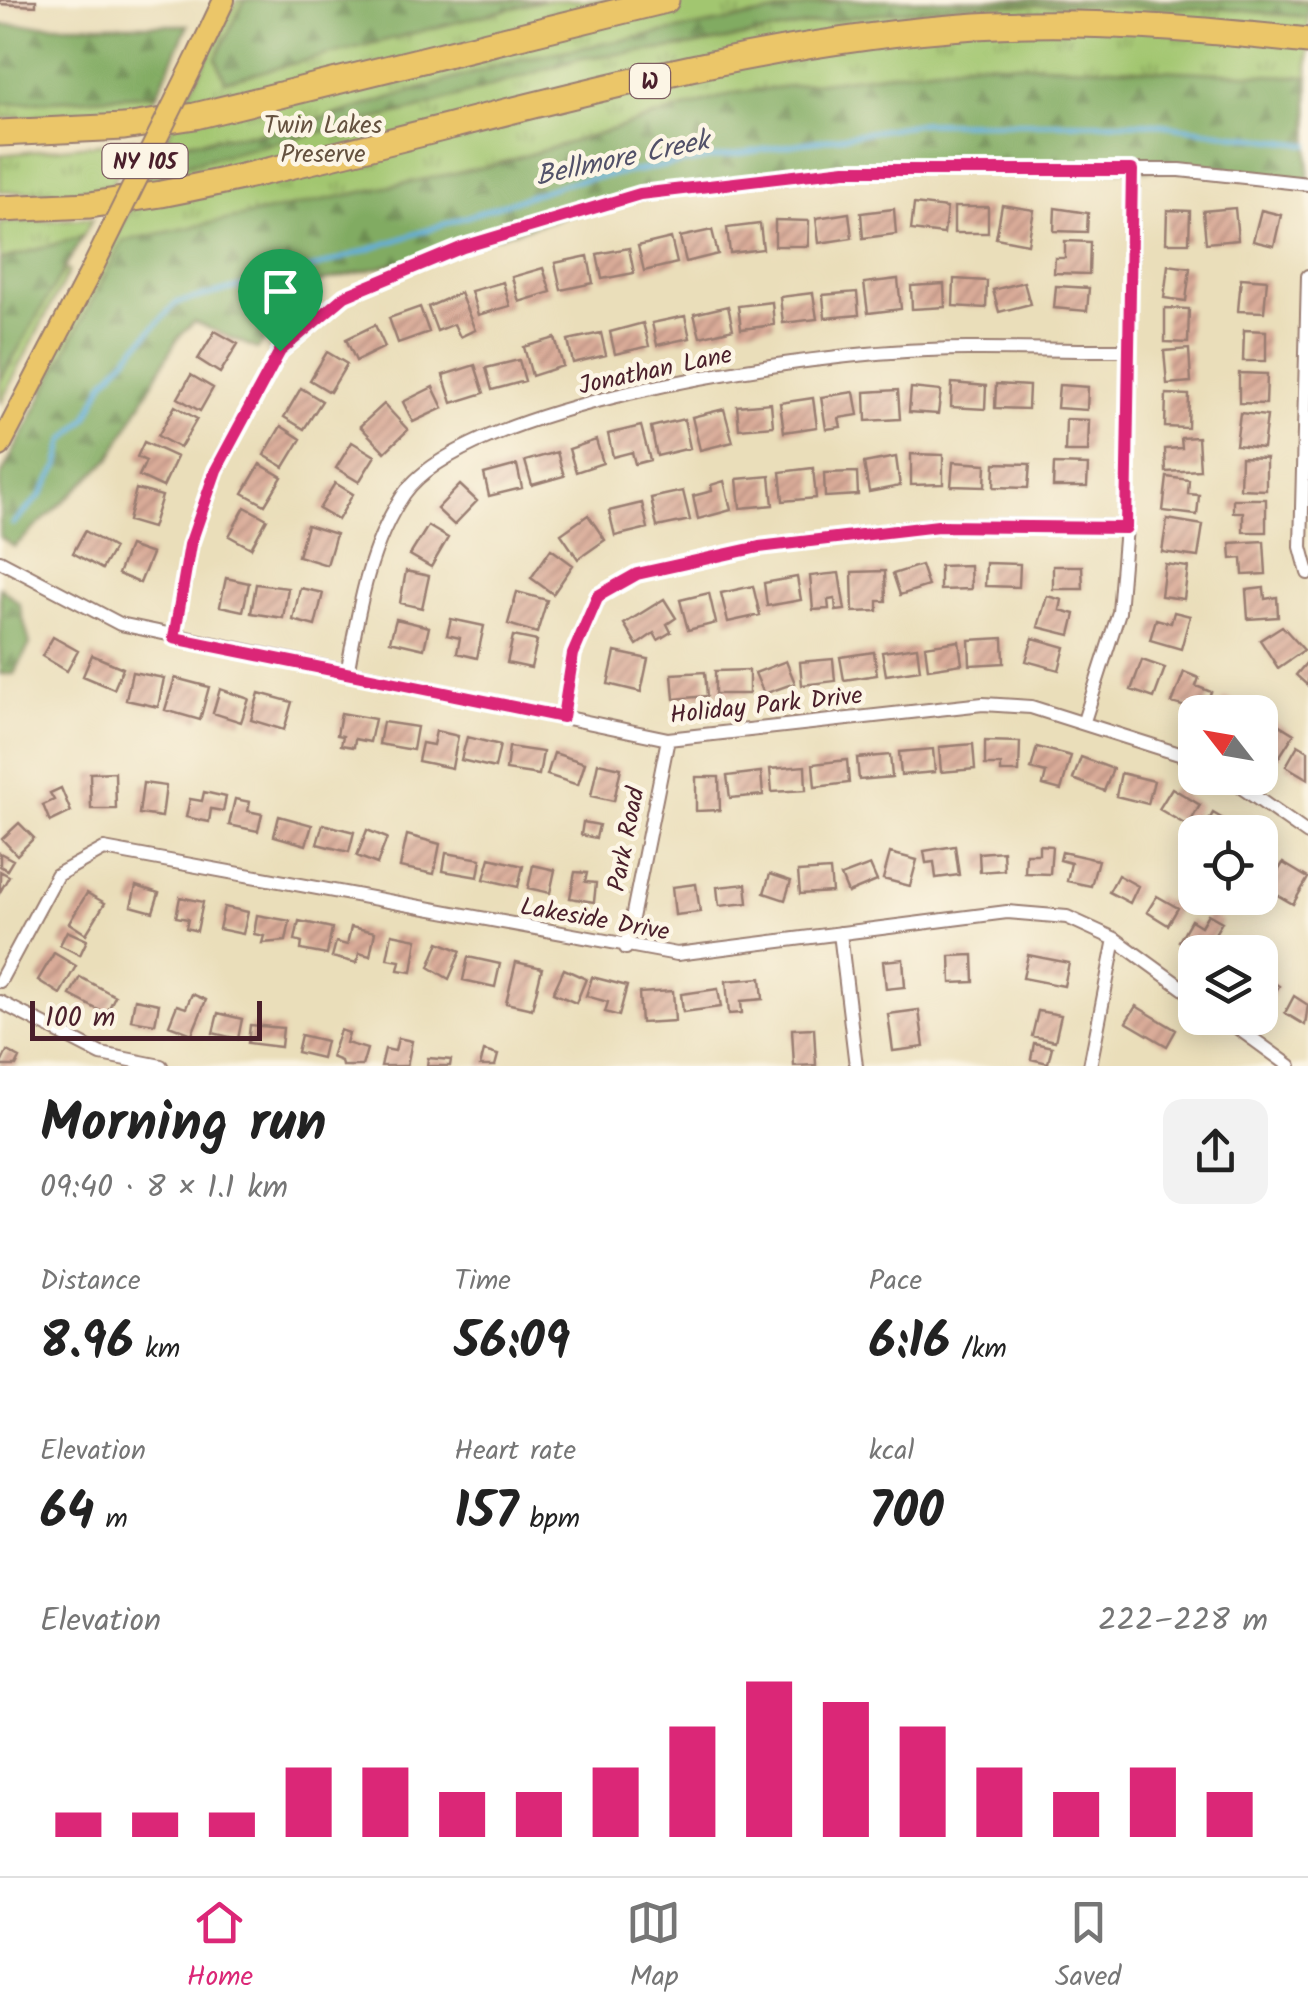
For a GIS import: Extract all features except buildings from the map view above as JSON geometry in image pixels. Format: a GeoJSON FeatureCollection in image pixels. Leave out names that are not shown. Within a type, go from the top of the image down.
{"type":"FeatureCollection","features":[{"type":"Feature","properties":{"kind":"highway"},"geometry":{"type":"LineString","coordinates":[[0,133],[124,128],[196,116],[666,0]]}},
{"type":"Feature","properties":{"kind":"highway","name":"W"},"geometry":{"type":"LineString","coordinates":[[0,209],[90,204],[161,194],[765,54],[893,35],[1059,23],[1188,28],[1308,41]]}},
{"type":"Feature","properties":{"kind":"main road","name":"NY 105"},"geometry":{"type":"LineString","coordinates":[[0,446],[224,0]]}},
{"type":"Feature","properties":{"kind":"street"},"geometry":{"type":"LineString","coordinates":[[174,638],[190,545],[216,470],[280,351],[345,296],[463,247],[640,194],[845,170],[1180,170],[1308,184]]}},
{"type":"Feature","properties":{"kind":"street"},"geometry":{"type":"LineString","coordinates":[[1084,722],[1120,612],[1126,528],[1132,170]]}},
{"type":"Feature","properties":{"kind":"street"},"geometry":{"type":"LineString","coordinates":[[1308,276],[1301,547],[1308,573]]}},
{"type":"Feature","properties":{"kind":"street","name":"Jonathan Lane"},"geometry":{"type":"LineString","coordinates":[[346,674],[364,582],[404,493],[432,465],[478,439],[619,396],[784,366],[893,352],[1128,350]]}},
{"type":"Feature","properties":{"kind":"street"},"geometry":{"type":"LineString","coordinates":[[563,717],[573,654],[598,596],[637,574],[759,547],[938,526],[1126,528]]}},
{"type":"Feature","properties":{"kind":"street","name":"Holiday Park Drive"},"geometry":{"type":"LineString","coordinates":[[0,561],[120,624],[668,739],[983,704],[1031,707],[1178,752]]}},
{"type":"Feature","properties":{"kind":"street","name":"Park Road"},"geometry":{"type":"LineString","coordinates":[[626,948],[668,739]]}},
{"type":"Feature","properties":{"kind":"street"},"geometry":{"type":"LineString","coordinates":[[1252,795],[1308,834]]}},
{"type":"Feature","properties":{"kind":"street","name":"Lakeside Drive"},"geometry":{"type":"LineString","coordinates":[[0,981],[56,874],[104,849],[626,948],[677,954],[1007,912],[1068,916],[1115,938],[1178,984]]}},
{"type":"Feature","properties":{"kind":"street"},"geometry":{"type":"LineString","coordinates":[[840,933],[856,1066]]}},
{"type":"Feature","properties":{"kind":"street"},"geometry":{"type":"LineString","coordinates":[[1090,1066],[1115,938]]}},
{"type":"Feature","properties":{"kind":"street"},"geometry":{"type":"LineString","coordinates":[[0,1002],[101,1054],[161,1066]]}},
{"type":"Feature","properties":{"kind":"street"},"geometry":{"type":"LineString","coordinates":[[1247,1035],[1290,1066]]}},
{"type":"Feature","properties":{"kind":"green space","name":"Twin Lakes Preserve"},"geometry":{"type":"Polygon","coordinates":[[[237,0],[1308,0],[1308,173],[1045,158],[637,189],[189,314],[79,407],[39,387],[237,0]]]}},
{"type":"Feature","properties":{"kind":"green space"},"geometry":{"type":"Polygon","coordinates":[[[245,0],[544,0],[225,81],[216,58],[245,0]]]}},
{"type":"Feature","properties":{"kind":"green space"},"geometry":{"type":"Polygon","coordinates":[[[842,0],[1280,0],[1308,4],[1308,17],[1225,9],[960,5],[852,17],[693,46],[582,58],[417,109],[182,165],[179,156],[187,142],[284,130],[520,59],[842,0]]]}},
{"type":"Feature","properties":{"kind":"green space"},"geometry":{"type":"Polygon","coordinates":[[[0,25],[188,25],[157,94],[0,104],[0,25]]]}},
{"type":"Feature","properties":{"kind":"green space"},"geometry":{"type":"Polygon","coordinates":[[[977,62],[1308,77],[1308,184],[1180,170],[845,170],[639,194],[463,247],[320,282],[257,349],[194,322],[177,339],[110,459],[14,547],[0,537],[0,478],[123,241],[494,165],[735,93],[977,62]]]}},
{"type":"Feature","properties":{"kind":"green space"},"geometry":{"type":"Polygon","coordinates":[[[157,94],[149,110],[0,119],[0,104],[157,94]]]}},
{"type":"Feature","properties":{"kind":"green space"},"geometry":{"type":"Polygon","coordinates":[[[134,140],[110,188],[69,193],[0,191],[0,155],[134,140]]]}},
{"type":"Feature","properties":{"kind":"green space"},"geometry":{"type":"Polygon","coordinates":[[[93,218],[83,236],[11,258],[69,271],[0,404],[0,223],[93,218]]]}},
{"type":"Feature","properties":{"kind":"green space"},"geometry":{"type":"Polygon","coordinates":[[[83,236],[0,381],[0,260],[83,236]]]}},
{"type":"Feature","properties":{"kind":"green space"},"geometry":{"type":"Polygon","coordinates":[[[0,587],[19,603],[30,644],[14,674],[0,674],[0,587]]]}},
{"type":"Feature","properties":{"kind":"waterway","name":"Bellmore Creek"},"geometry":{"type":"LineString","coordinates":[[13,524],[41,495],[59,465],[64,441],[87,418],[104,382],[176,303],[304,271],[570,182],[923,123],[1149,123],[1308,145]]}},
{"type":"Feature","properties":{"kind":"route"},"geometry":{"type":"LineString","coordinates":[[845,170],[1132,170],[1126,528],[938,526],[759,547],[637,574],[598,596],[573,654],[563,717],[174,638],[190,545],[216,470],[280,351],[345,296],[463,247],[640,194],[845,170]]}}]}
